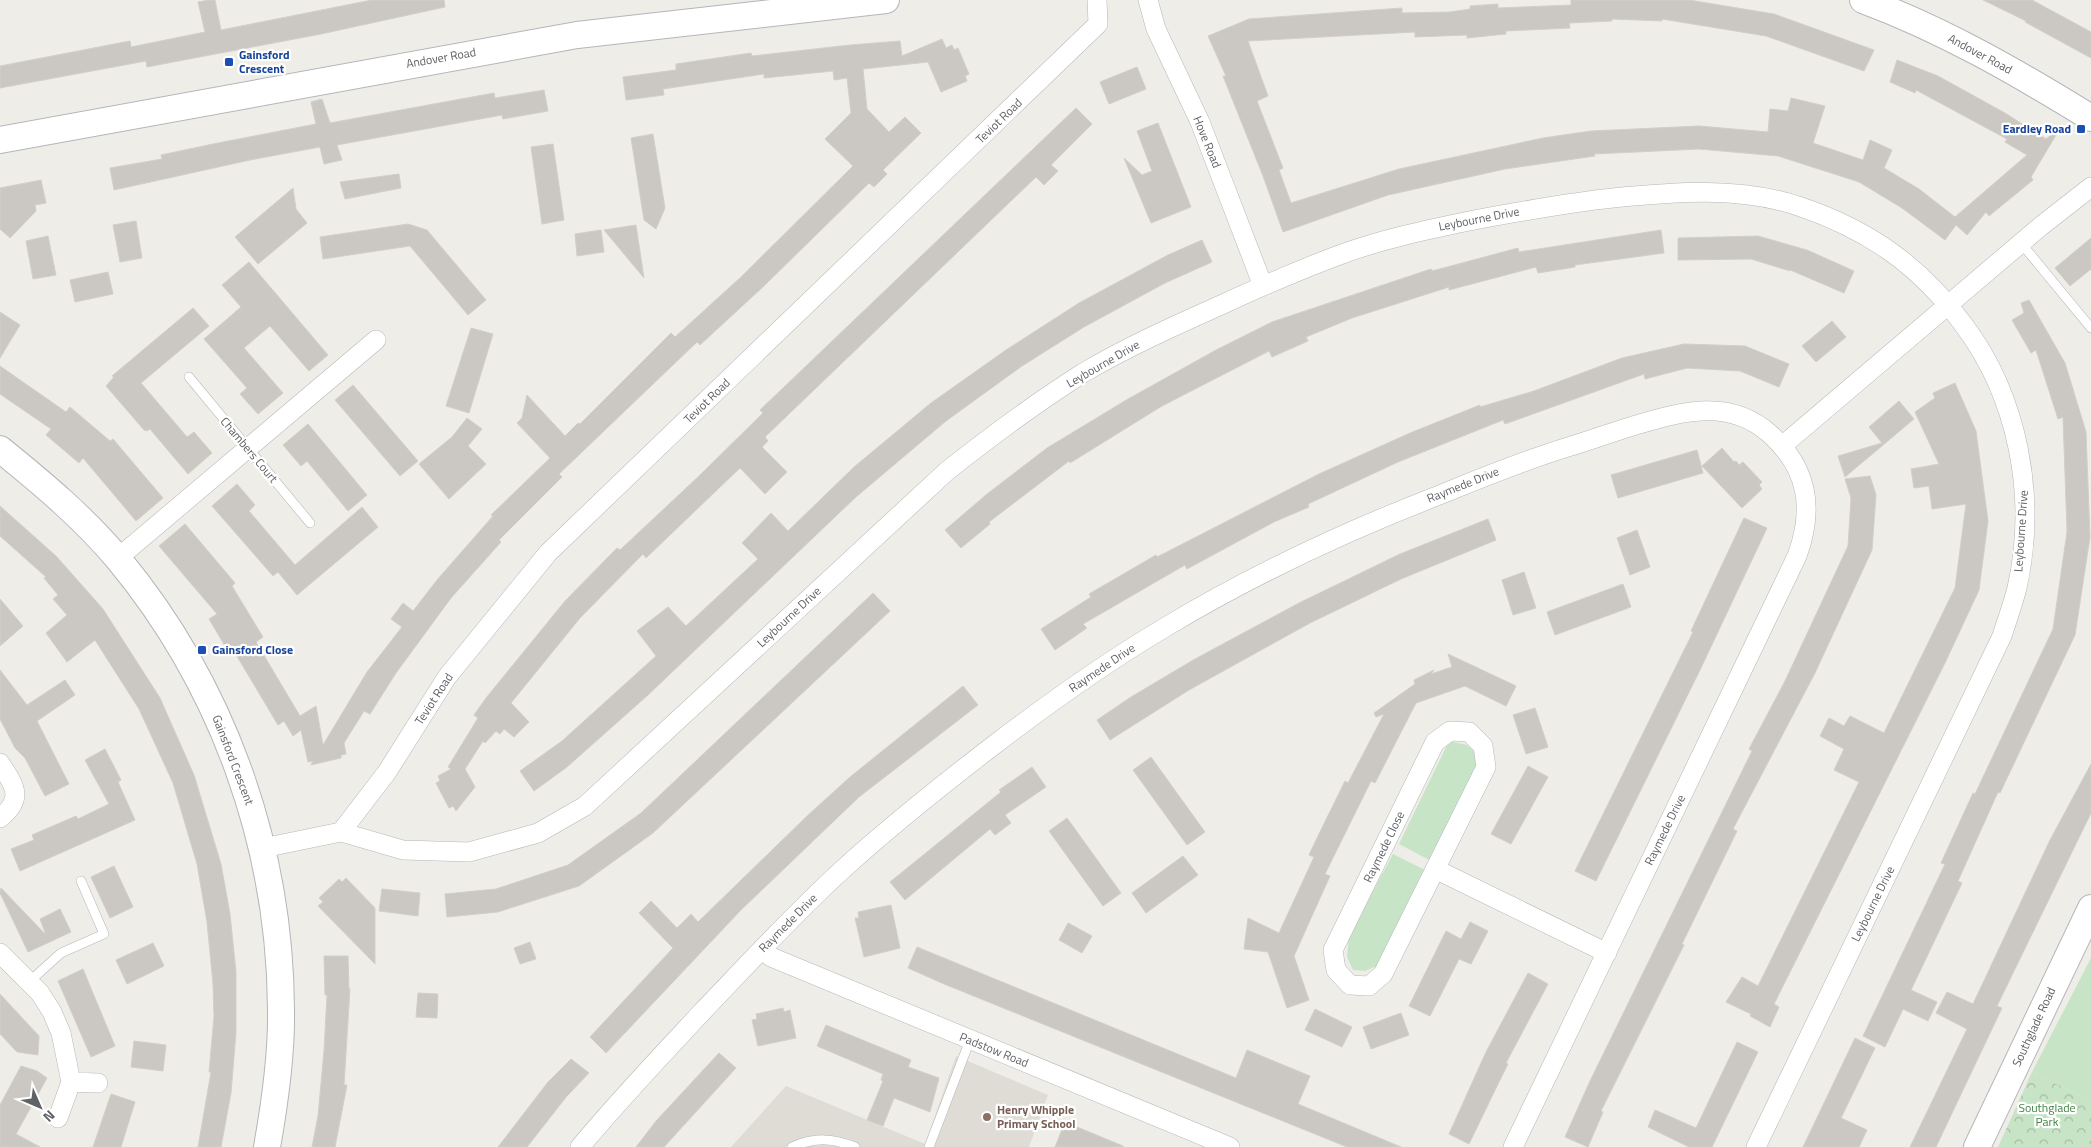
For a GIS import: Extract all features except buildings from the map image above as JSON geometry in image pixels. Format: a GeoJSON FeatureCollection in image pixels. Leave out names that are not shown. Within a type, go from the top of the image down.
{"type":"FeatureCollection","features":[{"type":"Feature","properties":{"kind":"street","name":"Andover Road"},"geometry":{"type":"LineString","coordinates":[[0,140],[577,35],[886,0]]}},
{"type":"Feature","properties":{"kind":"street","name":"Teviot Road"},"geometry":{"type":"LineString","coordinates":[[341,832],[387,772],[447,677],[548,553],[1098,24],[1097,0]]}},
{"type":"Feature","properties":{"kind":"street","name":"Hove Road"},"geometry":{"type":"LineString","coordinates":[[1148,0],[1156,29],[1200,122],[1263,286]]}},
{"type":"Feature","properties":{"kind":"street","name":"Andover Road"},"geometry":{"type":"LineString","coordinates":[[1863,0],[1917,22],[1977,51],[2091,118]]}},
{"type":"Feature","properties":{"kind":"street"},"geometry":{"type":"LineString","coordinates":[[1782,446],[2091,186]]}},
{"type":"Feature","properties":{"kind":"street","name":"Leybourne Drive"},"geometry":{"type":"LineString","coordinates":[[263,848],[341,832],[402,850],[469,852],[538,833],[586,806],[947,471],[998,431],[1084,373],[1170,328],[1263,286],[1343,254],[1422,231],[1558,204],[1673,192],[1737,194],[1798,205],[1854,228],[1906,261],[1949,304],[1979,344],[1999,383],[2014,431],[2024,481],[2024,534],[2017,587],[2002,636],[1756,1147]]}},
{"type":"Feature","properties":{"kind":"street"},"geometry":{"type":"LineString","coordinates":[[118,558],[376,340]]}},
{"type":"Feature","properties":{"kind":"street","name":"Raymede Drive"},"geometry":{"type":"LineString","coordinates":[[580,1147],[620,1100],[762,948],[842,869],[940,786],[1105,664],[1164,627],[1245,582],[1374,520],[1534,457],[1679,412],[1714,409],[1730,412],[1766,431],[1782,446],[1796,465],[1804,488],[1808,508],[1805,533],[1797,556],[1513,1147]]}},
{"type":"Feature","properties":{"kind":"street","name":"Gainsford Crescent"},"geometry":{"type":"LineString","coordinates":[[0,449],[54,493],[118,558],[158,610],[187,657],[212,704],[246,789],[263,848],[278,955],[281,1010],[279,1058],[267,1147]]}},
{"type":"Feature","properties":{"kind":"street","name":"Raymede Close"},"geometry":{"type":"LineString","coordinates":[[1450,731],[1469,732],[1484,746],[1486,767],[1435,870],[1383,974],[1369,986],[1350,985],[1336,970],[1334,950],[1436,742],[1450,731]]}},
{"type":"Feature","properties":{"kind":"street"},"geometry":{"type":"LineString","coordinates":[[0,762],[13,782],[16,793],[14,803],[0,818]]}},
{"type":"Feature","properties":{"kind":"street"},"geometry":{"type":"LineString","coordinates":[[1435,870],[1607,953]]}},
{"type":"Feature","properties":{"kind":"street","name":"Southglade Road"},"geometry":{"type":"LineString","coordinates":[[1977,1147],[2091,908]]}},
{"type":"Feature","properties":{"kind":"street","name":"Padstow Road"},"geometry":{"type":"LineString","coordinates":[[762,948],[771,958],[1230,1147]]}},
{"type":"Feature","properties":{"kind":"street"},"geometry":{"type":"LineString","coordinates":[[0,953],[40,993],[52,1012],[61,1033],[71,1082],[58,1118]]}},
{"type":"Feature","properties":{"kind":"street"},"geometry":{"type":"LineString","coordinates":[[71,1082],[98,1083]]}},
{"type":"Feature","properties":{"kind":"lane"},"geometry":{"type":"LineString","coordinates":[[2021,243],[2091,328]]}},
{"type":"Feature","properties":{"kind":"lane","name":"Chambers Court"},"geometry":{"type":"LineString","coordinates":[[189,377],[310,523]]}},
{"type":"Feature","properties":{"kind":"lane"},"geometry":{"type":"LineString","coordinates":[[29,982],[62,953],[104,934],[80,881]]}},
{"type":"Feature","properties":{"kind":"lane"},"geometry":{"type":"LineString","coordinates":[[929,1147],[970,1040]]}},
{"type":"Feature","properties":{"kind":"lane"},"geometry":{"type":"LineString","coordinates":[[792,1147],[810,1139],[842,1142],[855,1147]]}},
{"type":"Feature","properties":{"kind":"shaded area","name":"Henry Whipple Primary School"},"geometry":{"type":"Polygon","coordinates":[[[956,1056],[1048,1095],[1029,1147],[731,1147],[786,1086],[925,1144],[956,1056]]]}},
{"type":"Feature","properties":{"kind":"green space"},"geometry":{"type":"Polygon","coordinates":[[[1449,741],[1467,745],[1478,755],[1476,766],[1429,860],[1399,844],[1449,741]]]}},
{"type":"Feature","properties":{"kind":"green space"},"geometry":{"type":"Polygon","coordinates":[[[1393,854],[1425,870],[1377,966],[1365,971],[1353,970],[1347,957],[1349,936],[1393,854]]]}},
{"type":"Feature","properties":{"kind":"green space"},"geometry":{"type":"Polygon","coordinates":[[[2091,958],[2091,1101],[2032,1072],[2091,958]]]}},
{"type":"Feature","properties":{"kind":"green space","name":"Southglade Park"},"geometry":{"type":"Polygon","coordinates":[[[2032,1072],[2091,1101],[2091,1147],[1998,1147],[2032,1072]]]}},
{"type":"Feature","properties":{"kind":"place","name":"Gainsford Crescent"},"geometry":{"type":"Point","coordinates":[229,62]}},
{"type":"Feature","properties":{"kind":"place","name":"Eardley Road"},"geometry":{"type":"Point","coordinates":[2081,129]}},
{"type":"Feature","properties":{"kind":"place","name":"Gainsford Close"},"geometry":{"type":"Point","coordinates":[202,650]}},
{"type":"Feature","properties":{"kind":"place","name":"Henry Whipple Primary School"},"geometry":{"type":"Point","coordinates":[987,1117]}}]}
